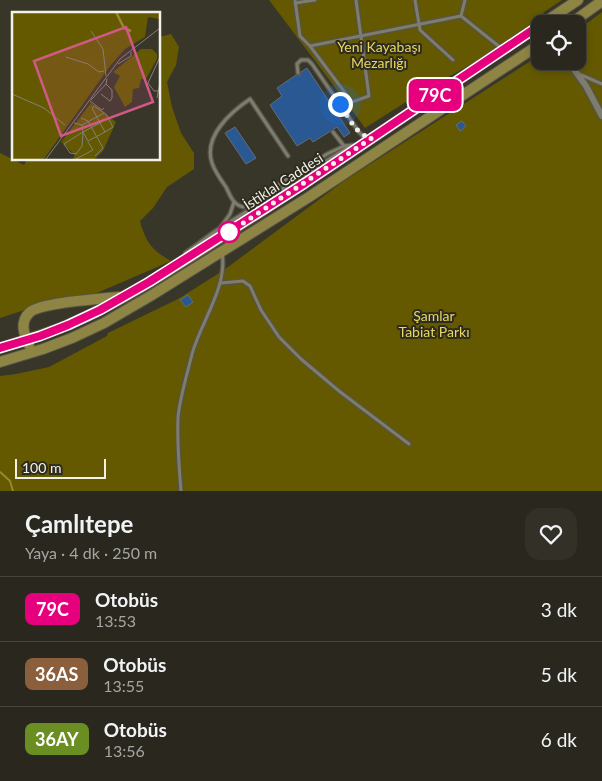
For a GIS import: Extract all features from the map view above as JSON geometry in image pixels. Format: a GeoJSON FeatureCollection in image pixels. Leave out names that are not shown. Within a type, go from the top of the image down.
{"type":"FeatureCollection","features":[{"type":"Feature","properties":{"kind":"main road","name":"İstiklal Caddesi"},"geometry":{"type":"LineString","coordinates":[[555,15],[578,0]]}},
{"type":"Feature","properties":{"kind":"main road"},"geometry":{"type":"LineString","coordinates":[[583,15],[602,1]]}},
{"type":"Feature","properties":{"kind":"main road","name":"İstiklal Caddesi"},"geometry":{"type":"LineString","coordinates":[[0,348],[68,325],[125,296],[305,183],[531,31]]}},
{"type":"Feature","properties":{"kind":"main road","name":"İstiklal Caddesi"},"geometry":{"type":"LineString","coordinates":[[0,362],[72,338],[104,323],[222,252],[380,151],[531,50]]}},
{"type":"Feature","properties":{"kind":"main road"},"geometry":{"type":"LineString","coordinates":[[33,352],[23,332],[23,324],[31,312],[51,305],[125,296]]}},
{"type":"Feature","properties":{"kind":"street"},"geometry":{"type":"LineString","coordinates":[[575,70],[602,116]]}},
{"type":"Feature","properties":{"kind":"street"},"geometry":{"type":"LineString","coordinates":[[168,270],[199,244],[217,232],[327,161],[372,138]]}},
{"type":"Feature","properties":{"kind":"lane"},"geometry":{"type":"LineString","coordinates":[[315,0],[295,2],[300,36],[310,46],[352,102],[369,96],[356,0]]}},
{"type":"Feature","properties":{"kind":"lane"},"geometry":{"type":"LineString","coordinates":[[415,0],[420,30],[453,60]]}},
{"type":"Feature","properties":{"kind":"lane"},"geometry":{"type":"LineString","coordinates":[[461,16],[465,0]]}},
{"type":"Feature","properties":{"kind":"lane"},"geometry":{"type":"LineString","coordinates":[[310,46],[461,16],[503,50]]}},
{"type":"Feature","properties":{"kind":"lane"},"geometry":{"type":"LineString","coordinates":[[298,73],[297,64],[301,60],[308,60],[358,132],[363,136],[372,138]]}},
{"type":"Feature","properties":{"kind":"lane"},"geometry":{"type":"LineString","coordinates":[[578,74],[602,84]]}},
{"type":"Feature","properties":{"kind":"lane"},"geometry":{"type":"LineString","coordinates":[[288,156],[250,99],[232,112],[216,134],[211,160],[234,202],[239,206],[246,206],[327,154],[344,146],[357,144]]}},
{"type":"Feature","properties":{"kind":"lane"},"geometry":{"type":"LineString","coordinates":[[333,132],[344,146]]}},
{"type":"Feature","properties":{"kind":"lane"},"geometry":{"type":"LineString","coordinates":[[217,232],[228,219],[234,202]]}},
{"type":"Feature","properties":{"kind":"lane"},"geometry":{"type":"LineString","coordinates":[[181,491],[178,417],[192,354],[221,283],[224,270],[222,252]]}},
{"type":"Feature","properties":{"kind":"lane"},"geometry":{"type":"LineString","coordinates":[[221,283],[243,281],[250,286],[260,310],[279,337],[301,359],[339,391],[409,444]]}},
{"type":"Feature","properties":{"kind":"green space","name":"Yeni Kayabaşı Mezarlığı"},"geometry":{"type":"Polygon","coordinates":[[[269,0],[562,0],[542,15],[531,15],[531,25],[475,62],[420,93],[365,128],[269,0]]]}},
{"type":"Feature","properties":{"kind":"green space","name":"Şamlar Tabiat Parkı"},"geometry":{"type":"Polygon","coordinates":[[[602,12],[602,491],[0,491],[0,376],[49,367],[107,336],[108,333],[178,299],[224,270],[344,181],[531,61],[531,70],[586,70],[586,24],[602,12]]]}},
{"type":"Feature","properties":{"kind":"green space"},"geometry":{"type":"Polygon","coordinates":[[[171,34],[179,47],[176,65],[167,82],[172,107],[181,133],[194,153],[194,169],[167,187],[153,208],[140,221],[147,240],[159,253],[171,261],[97,293],[31,308],[0,318],[0,153],[24,165],[26,160],[160,160],[160,37],[171,34]]]}},
{"type":"Feature","properties":{"kind":"building"},"geometry":{"type":"Polygon","coordinates":[[[307,68],[350,133],[344,137],[337,127],[313,142],[310,138],[297,146],[270,105],[282,96],[277,88],[296,75],[300,76],[301,72],[307,68]]]}},
{"type":"Feature","properties":{"kind":"building"},"geometry":{"type":"Polygon","coordinates":[[[462,121],[466,126],[460,131],[456,125],[462,121]]]}},
{"type":"Feature","properties":{"kind":"building"},"geometry":{"type":"Polygon","coordinates":[[[235,127],[256,158],[246,164],[225,133],[235,127]]]}},
{"type":"Feature","properties":{"kind":"building"},"geometry":{"type":"Polygon","coordinates":[[[188,295],[193,302],[186,307],[180,300],[188,295]]]}},
{"type":"Feature","properties":{"kind":"waterway"},"geometry":{"type":"LineString","coordinates":[[0,472],[10,481],[13,491]]}},
{"type":"Feature","properties":{"kind":"bus line","name":"79C"},"geometry":{"type":"LineString","coordinates":[[0,348],[68,325],[100,310],[149,282],[305,183],[531,31]]}},
{"type":"Feature","properties":{"kind":"route"},"geometry":{"type":"LineString","coordinates":[[229,232],[225,235],[372,138],[363,136],[358,132],[340,104]]}}]}
